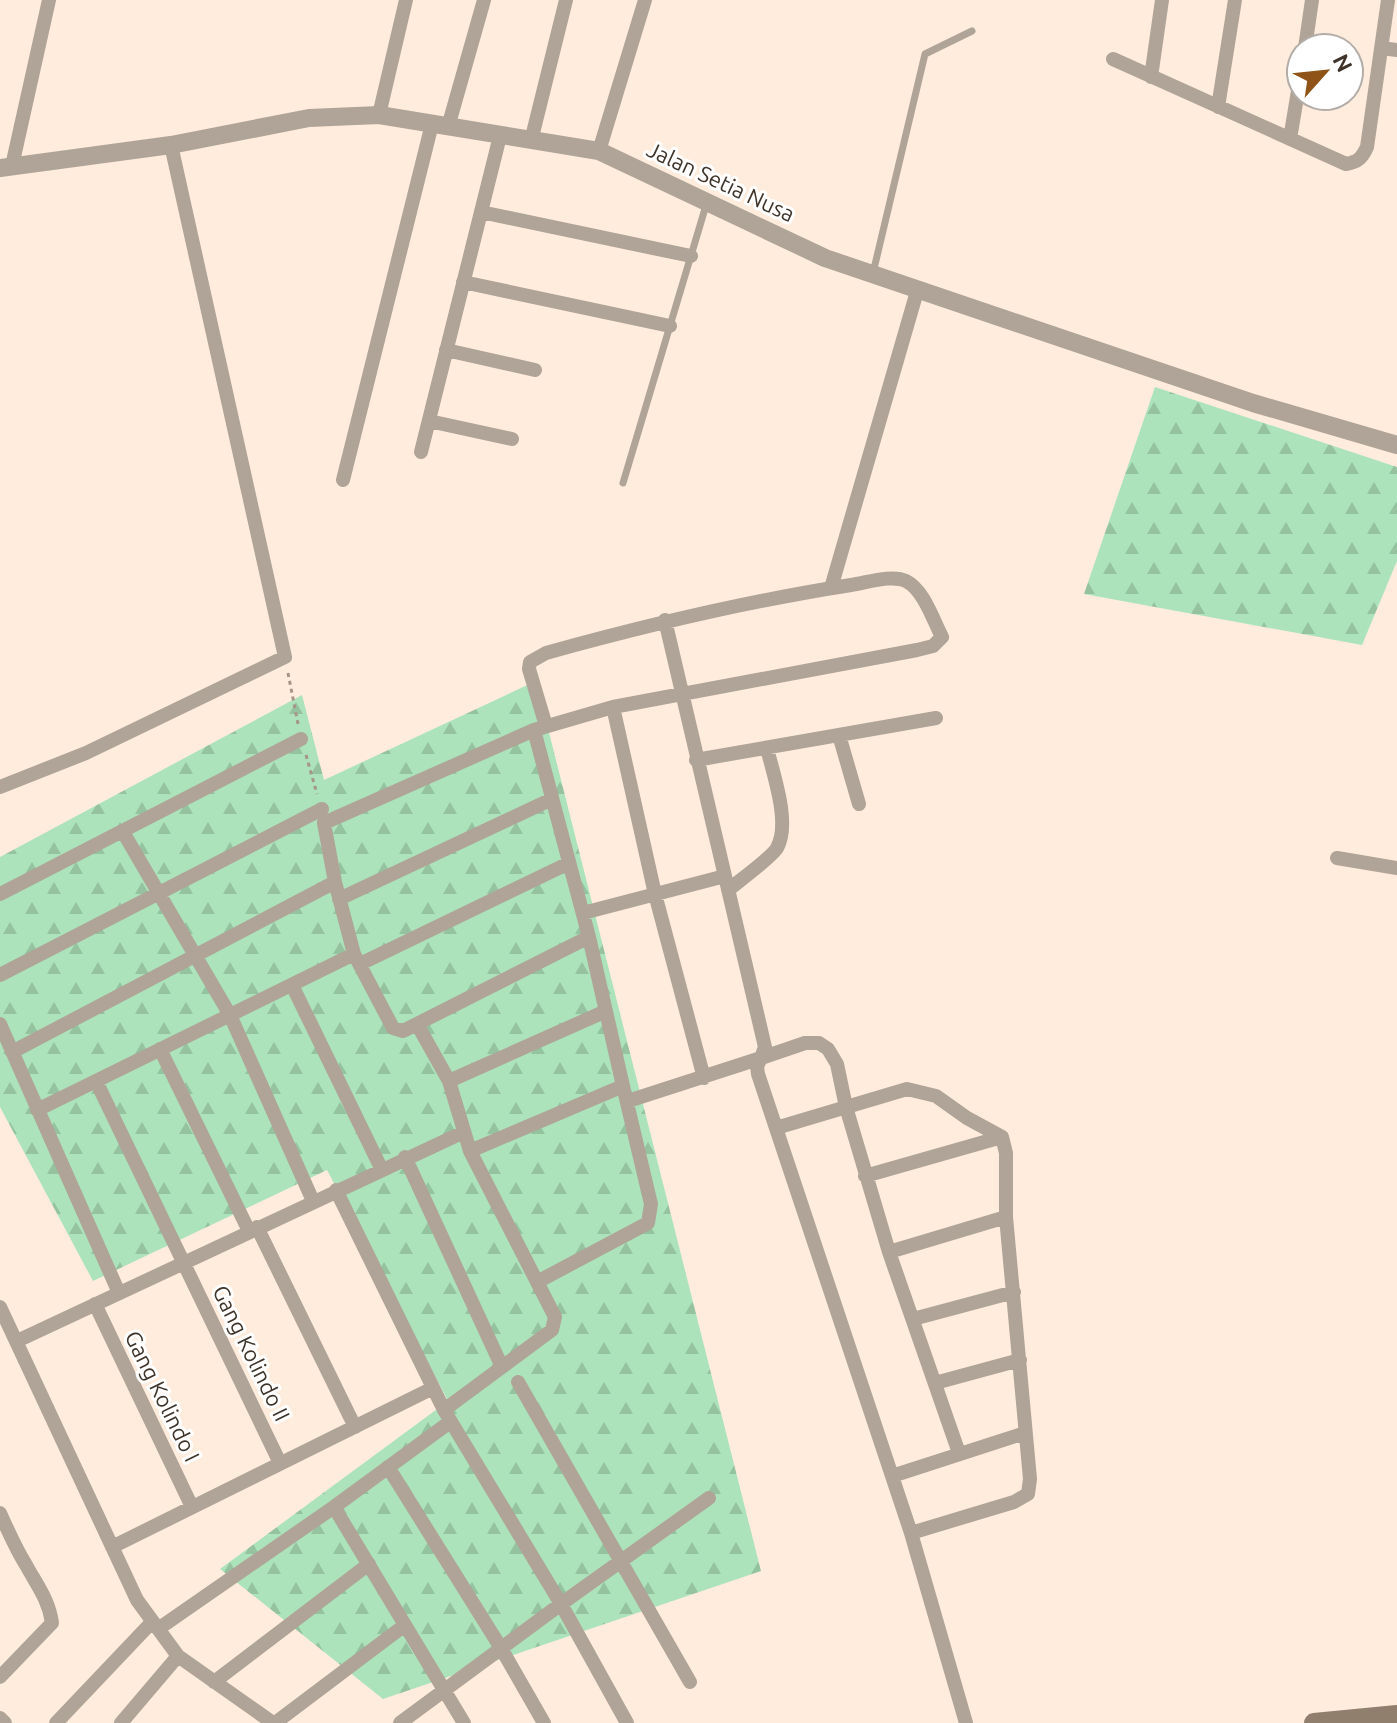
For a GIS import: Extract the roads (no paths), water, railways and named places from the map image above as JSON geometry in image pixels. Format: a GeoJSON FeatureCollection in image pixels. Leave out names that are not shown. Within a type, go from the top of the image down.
{"type":"FeatureCollection","features":[{"type":"Feature","properties":{"kind":"main road"},"geometry":{"type":"LineString","coordinates":[[1314,1723],[1397,1715]]}},
{"type":"Feature","properties":{"kind":"street"},"geometry":{"type":"LineString","coordinates":[[6,167],[49,0]]}},
{"type":"Feature","properties":{"kind":"street"},"geometry":{"type":"LineString","coordinates":[[379,115],[406,0]]}},
{"type":"Feature","properties":{"kind":"street"},"geometry":{"type":"LineString","coordinates":[[343,480],[440,126],[484,0]]}},
{"type":"Feature","properties":{"kind":"street"},"geometry":{"type":"LineString","coordinates":[[531,141],[566,0]]}},
{"type":"Feature","properties":{"kind":"street"},"geometry":{"type":"LineString","coordinates":[[599,151],[645,0]]}},
{"type":"Feature","properties":{"kind":"street"},"geometry":{"type":"LineString","coordinates":[[1151,77],[1162,0]]}},
{"type":"Feature","properties":{"kind":"street"},"geometry":{"type":"LineString","coordinates":[[1218,107],[1235,0]]}},
{"type":"Feature","properties":{"kind":"street"},"geometry":{"type":"LineString","coordinates":[[1307,32],[1312,0]]}},
{"type":"Feature","properties":{"kind":"street"},"geometry":{"type":"LineString","coordinates":[[1113,59],[1346,164],[1356,162],[1363,156],[1388,0]]}},
{"type":"Feature","properties":{"kind":"street"},"geometry":{"type":"LineString","coordinates":[[1381,48],[1397,50]]}},
{"type":"Feature","properties":{"kind":"street"},"geometry":{"type":"LineString","coordinates":[[1290,139],[1294,112]]}},
{"type":"Feature","properties":{"kind":"street","name":"Jalan Setia Nusa"},"geometry":{"type":"LineString","coordinates":[[6,167],[171,145],[309,118],[379,115],[599,151],[825,258],[1253,403],[1397,445]]}},
{"type":"Feature","properties":{"kind":"street"},"geometry":{"type":"LineString","coordinates":[[421,452],[500,136]]}},
{"type":"Feature","properties":{"kind":"street"},"geometry":{"type":"LineString","coordinates":[[0,787],[86,753],[285,657],[171,145]]}},
{"type":"Feature","properties":{"kind":"street"},"geometry":{"type":"LineString","coordinates":[[481,212],[691,256]]}},
{"type":"Feature","properties":{"kind":"street"},"geometry":{"type":"LineString","coordinates":[[463,282],[670,326]]}},
{"type":"Feature","properties":{"kind":"street"},"geometry":{"type":"LineString","coordinates":[[831,588],[918,288]]}},
{"type":"Feature","properties":{"kind":"street"},"geometry":{"type":"LineString","coordinates":[[446,350],[535,370]]}},
{"type":"Feature","properties":{"kind":"street"},"geometry":{"type":"LineString","coordinates":[[429,421],[512,439]]}},
{"type":"Feature","properties":{"kind":"street"},"geometry":{"type":"LineString","coordinates":[[537,1282],[648,1223],[651,1204],[589,937],[552,799],[540,728],[529,669],[530,662],[546,653],[665,620],[831,588],[889,579],[905,580],[918,591],[942,637],[933,646],[613,707],[540,728],[324,823],[339,899],[357,959],[393,1028],[403,1031],[589,937]]}},
{"type":"Feature","properties":{"kind":"street"},"geometry":{"type":"LineString","coordinates":[[665,620],[765,1047],[757,1066],[758,1074],[911,1533],[966,1723]]}},
{"type":"Feature","properties":{"kind":"street"},"geometry":{"type":"LineString","coordinates":[[613,707],[655,894],[704,1078]]}},
{"type":"Feature","properties":{"kind":"street"},"geometry":{"type":"LineString","coordinates":[[696,760],[936,718]]}},
{"type":"Feature","properties":{"kind":"street"},"geometry":{"type":"LineString","coordinates":[[839,735],[859,804]]}},
{"type":"Feature","properties":{"kind":"street"},"geometry":{"type":"LineString","coordinates":[[0,894],[301,739]]}},
{"type":"Feature","properties":{"kind":"street"},"geometry":{"type":"LineString","coordinates":[[583,913],[655,894],[727,883],[777,849],[782,830],[781,805],[767,748]]}},
{"type":"Feature","properties":{"kind":"street"},"geometry":{"type":"LineString","coordinates":[[339,899],[552,799]]}},
{"type":"Feature","properties":{"kind":"street"},"geometry":{"type":"LineString","coordinates":[[0,975],[322,809]]}},
{"type":"Feature","properties":{"kind":"street"},"geometry":{"type":"LineString","coordinates":[[123,832],[230,1015],[313,1201]]}},
{"type":"Feature","properties":{"kind":"street"},"geometry":{"type":"LineString","coordinates":[[1337,858],[1397,868]]}},
{"type":"Feature","properties":{"kind":"street"},"geometry":{"type":"LineString","coordinates":[[37,1110],[292,985],[357,959],[569,863]]}},
{"type":"Feature","properties":{"kind":"street"},"geometry":{"type":"LineString","coordinates":[[12,1052],[335,882]]}},
{"type":"Feature","properties":{"kind":"street"},"geometry":{"type":"LineString","coordinates":[[292,985],[381,1168]]}},
{"type":"Feature","properties":{"kind":"street"},"geometry":{"type":"LineString","coordinates":[[449,1081],[606,1011]]}},
{"type":"Feature","properties":{"kind":"street"},"geometry":{"type":"LineString","coordinates":[[0,1024],[119,1293]]}},
{"type":"Feature","properties":{"kind":"street"},"geometry":{"type":"LineString","coordinates":[[56,1723],[155,1625],[334,1507],[388,1467],[502,1367],[552,1330],[555,1317],[470,1151],[449,1081],[417,1024]]}},
{"type":"Feature","properties":{"kind":"street"},"geometry":{"type":"LineString","coordinates":[[628,1101],[805,1043],[819,1043],[828,1049],[837,1064],[865,1176],[889,1252],[959,1453]]}},
{"type":"Feature","properties":{"kind":"street"},"geometry":{"type":"LineString","coordinates":[[160,1049],[355,1427]]}},
{"type":"Feature","properties":{"kind":"street","name":"Gang Kolindo II"},"geometry":{"type":"LineString","coordinates":[[96,1081],[280,1463]]}},
{"type":"Feature","properties":{"kind":"street"},"geometry":{"type":"LineString","coordinates":[[470,1151],[623,1086]]}},
{"type":"Feature","properties":{"kind":"street"},"geometry":{"type":"LineString","coordinates":[[776,1128],[907,1089],[936,1096],[1002,1137],[1006,1153],[1006,1217],[1030,1479],[1028,1494],[1014,1502],[911,1533]]}},
{"type":"Feature","properties":{"kind":"street"},"geometry":{"type":"LineString","coordinates":[[17,1341],[381,1168],[464,1132]]}},
{"type":"Feature","properties":{"kind":"street"},"geometry":{"type":"LineString","coordinates":[[865,1176],[1002,1137]]}},
{"type":"Feature","properties":{"kind":"street"},"geometry":{"type":"LineString","coordinates":[[405,1157],[502,1367]]}},
{"type":"Feature","properties":{"kind":"street"},"geometry":{"type":"LineString","coordinates":[[336,1190],[447,1416],[561,1604],[627,1723]]}},
{"type":"Feature","properties":{"kind":"street"},"geometry":{"type":"LineString","coordinates":[[889,1252],[1006,1217]]}},
{"type":"Feature","properties":{"kind":"street"},"geometry":{"type":"LineString","coordinates":[[913,1319],[1014,1292]]}},
{"type":"Feature","properties":{"kind":"street","name":"Gang Kolindo I"},"geometry":{"type":"LineString","coordinates":[[95,1304],[192,1507]]}},
{"type":"Feature","properties":{"kind":"street"},"geometry":{"type":"LineString","coordinates":[[0,1307],[137,1600],[178,1656],[274,1723],[405,1625]]}},
{"type":"Feature","properties":{"kind":"street"},"geometry":{"type":"LineString","coordinates":[[935,1383],[1020,1360]]}},
{"type":"Feature","properties":{"kind":"street"},"geometry":{"type":"LineString","coordinates":[[518,1382],[690,1682]]}},
{"type":"Feature","properties":{"kind":"street"},"geometry":{"type":"LineString","coordinates":[[112,1547],[433,1388]]}},
{"type":"Feature","properties":{"kind":"street"},"geometry":{"type":"LineString","coordinates":[[892,1476],[1025,1433]]}},
{"type":"Feature","properties":{"kind":"street"},"geometry":{"type":"LineString","coordinates":[[388,1467],[544,1723]]}},
{"type":"Feature","properties":{"kind":"street"},"geometry":{"type":"LineString","coordinates":[[400,1723],[709,1498]]}},
{"type":"Feature","properties":{"kind":"street"},"geometry":{"type":"LineString","coordinates":[[334,1507],[464,1723]]}},
{"type":"Feature","properties":{"kind":"street"},"geometry":{"type":"LineString","coordinates":[[0,1513],[40,1587],[52,1623],[0,1677]]}},
{"type":"Feature","properties":{"kind":"street"},"geometry":{"type":"LineString","coordinates":[[214,1682],[369,1564]]}},
{"type":"Feature","properties":{"kind":"street"},"geometry":{"type":"LineString","coordinates":[[121,1723],[178,1656]]}},
{"type":"Feature","properties":{"kind":"street"},"geometry":{"type":"LineString","coordinates":[[0,1718],[5,1723]]}},
{"type":"Feature","properties":{"kind":"lane"},"geometry":{"type":"LineString","coordinates":[[873,273],[925,54],[972,31]]}},
{"type":"Feature","properties":{"kind":"lane"},"geometry":{"type":"LineString","coordinates":[[623,483],[708,200]]}}]}
